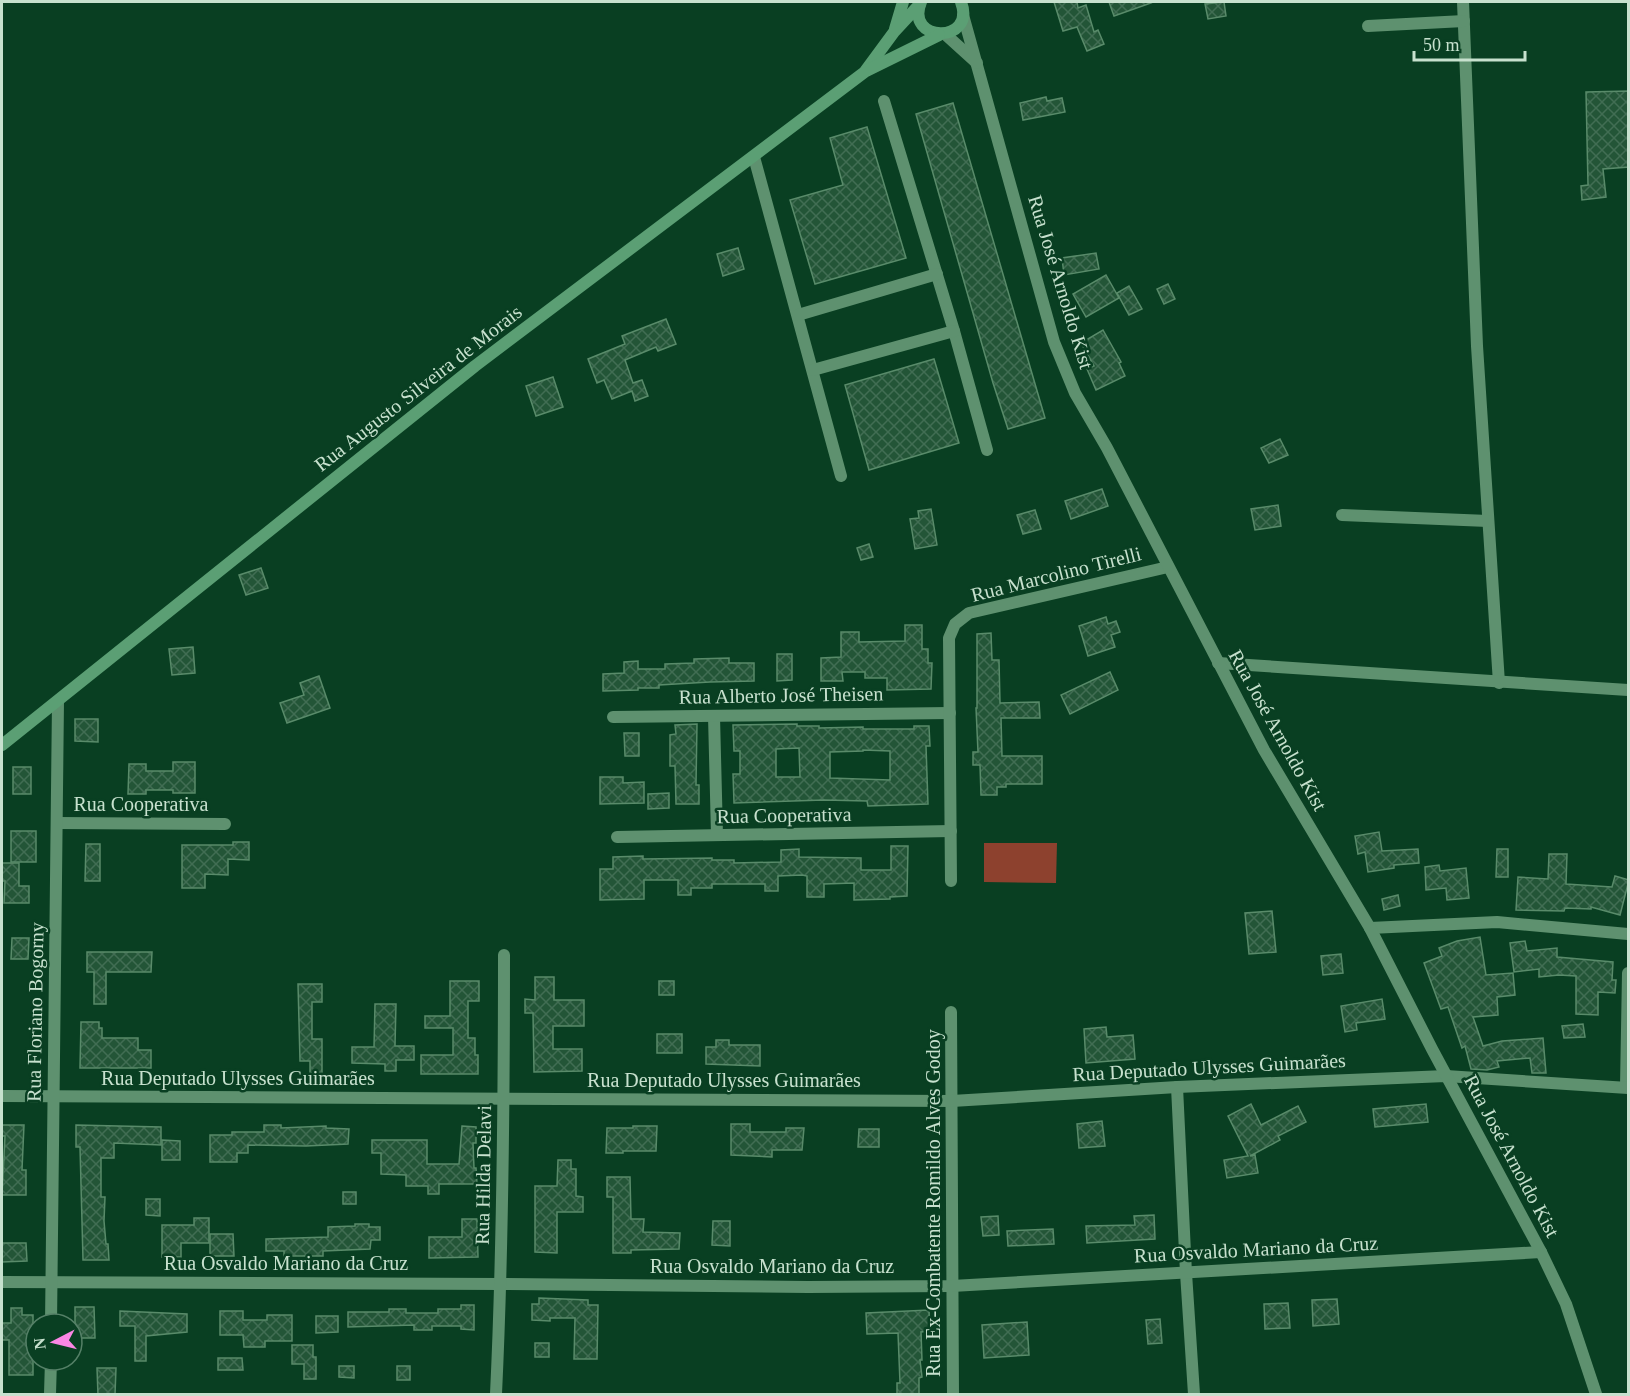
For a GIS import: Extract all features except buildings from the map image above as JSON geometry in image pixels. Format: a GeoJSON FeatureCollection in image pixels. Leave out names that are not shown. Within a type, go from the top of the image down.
{"type":"FeatureCollection","features":[{"type":"Feature","properties":{"kind":"main road","name":"Rua Augusto Silveira de Morais"},"geometry":{"type":"LineString","coordinates":[[894,32],[903,2]]}},
{"type":"Feature","properties":{"kind":"main road","name":"Rua José Arnoldo Kist"},"geometry":{"type":"LineString","coordinates":[[961,2],[963,15]]}},
{"type":"Feature","properties":{"kind":"main road","name":"Rua Augusto Silveira de Morais"},"geometry":{"type":"LineString","coordinates":[[866,71],[894,32],[920,3]]}},
{"type":"Feature","properties":{"kind":"main road"},"geometry":{"type":"LineString","coordinates":[[920,3],[918,12],[924,26],[930,31],[942,34],[956,28],[963,15]]}},
{"type":"Feature","properties":{"kind":"main road","name":"Rua Augusto Silveira de Morais"},"geometry":{"type":"LineString","coordinates":[[2,745],[475,366],[866,71],[942,34]]}},
{"type":"Feature","properties":{"kind":"street"},"geometry":{"type":"LineString","coordinates":[[1463,2],[1477,346],[1499,683]]}},
{"type":"Feature","properties":{"kind":"street","name":"Rua José Arnoldo Kist"},"geometry":{"type":"LineString","coordinates":[[963,15],[1054,342],[1075,393],[1107,448],[1264,750],[1370,928],[1446,1076],[1541,1252],[1566,1304],[1596,1395]]}},
{"type":"Feature","properties":{"kind":"street"},"geometry":{"type":"LineString","coordinates":[[1368,26],[1464,21]]}},
{"type":"Feature","properties":{"kind":"street"},"geometry":{"type":"LineString","coordinates":[[942,34],[978,64]]}},
{"type":"Feature","properties":{"kind":"street"},"geometry":{"type":"LineString","coordinates":[[884,101],[954,331],[987,450]]}},
{"type":"Feature","properties":{"kind":"street"},"geometry":{"type":"LineString","coordinates":[[754,157],[841,476]]}},
{"type":"Feature","properties":{"kind":"street"},"geometry":{"type":"LineString","coordinates":[[798,315],[937,274]]}},
{"type":"Feature","properties":{"kind":"street"},"geometry":{"type":"LineString","coordinates":[[813,370],[954,331]]}},
{"type":"Feature","properties":{"kind":"street"},"geometry":{"type":"LineString","coordinates":[[1342,515],[1488,521]]}},
{"type":"Feature","properties":{"kind":"street","name":"Rua Marcolino Tirelli"},"geometry":{"type":"LineString","coordinates":[[950,713],[949,638],[955,624],[969,613],[1168,567]]}},
{"type":"Feature","properties":{"kind":"street"},"geometry":{"type":"LineString","coordinates":[[1218,663],[1629,690]]}},
{"type":"Feature","properties":{"kind":"street","name":"Rua Floriano Bogorny"},"geometry":{"type":"LineString","coordinates":[[51,1312],[58,701]]}},
{"type":"Feature","properties":{"kind":"street"},"geometry":{"type":"LineString","coordinates":[[950,713],[951,881]]}},
{"type":"Feature","properties":{"kind":"street","name":"Rua Alberto José Theisen"},"geometry":{"type":"LineString","coordinates":[[613,717],[950,713]]}},
{"type":"Feature","properties":{"kind":"street"},"geometry":{"type":"LineString","coordinates":[[714,716],[717,835]]}},
{"type":"Feature","properties":{"kind":"street","name":"Rua Cooperativa"},"geometry":{"type":"LineString","coordinates":[[57,823],[225,824]]}},
{"type":"Feature","properties":{"kind":"street","name":"Rua Cooperativa"},"geometry":{"type":"LineString","coordinates":[[617,837],[951,831]]}},
{"type":"Feature","properties":{"kind":"street"},"geometry":{"type":"LineString","coordinates":[[1370,928],[1497,922],[1629,934]]}},
{"type":"Feature","properties":{"kind":"street","name":"Rua Hilda Delavi"},"geometry":{"type":"LineString","coordinates":[[496,1395],[501,1284],[504,956]]}},
{"type":"Feature","properties":{"kind":"street"},"geometry":{"type":"LineString","coordinates":[[1627,1088],[1629,973]]}},
{"type":"Feature","properties":{"kind":"street","name":"Rua Ex-Combatente Romildo Alves Godoy"},"geometry":{"type":"LineString","coordinates":[[951,1012],[953,1395]]}},
{"type":"Feature","properties":{"kind":"street","name":"Rua Deputado Ulysses Guimarães"},"geometry":{"type":"LineString","coordinates":[[2,1096],[952,1101],[1177,1087],[1446,1076],[1627,1088]]}},
{"type":"Feature","properties":{"kind":"street"},"geometry":{"type":"LineString","coordinates":[[1177,1087],[1194,1395]]}},
{"type":"Feature","properties":{"kind":"street","name":"Rua Osvaldo Mariano da Cruz"},"geometry":{"type":"LineString","coordinates":[[2,1282],[952,1286],[1541,1252]]}},
{"type":"Feature","properties":{"kind":"street"},"geometry":{"type":"LineString","coordinates":[[50,1395],[51,1372]]}},
{"type":"Feature","properties":{"kind":"shaded area"},"geometry":{"type":"Polygon","coordinates":[[[984,843],[1057,843],[1056,883],[984,882],[984,843]]]}}]}
